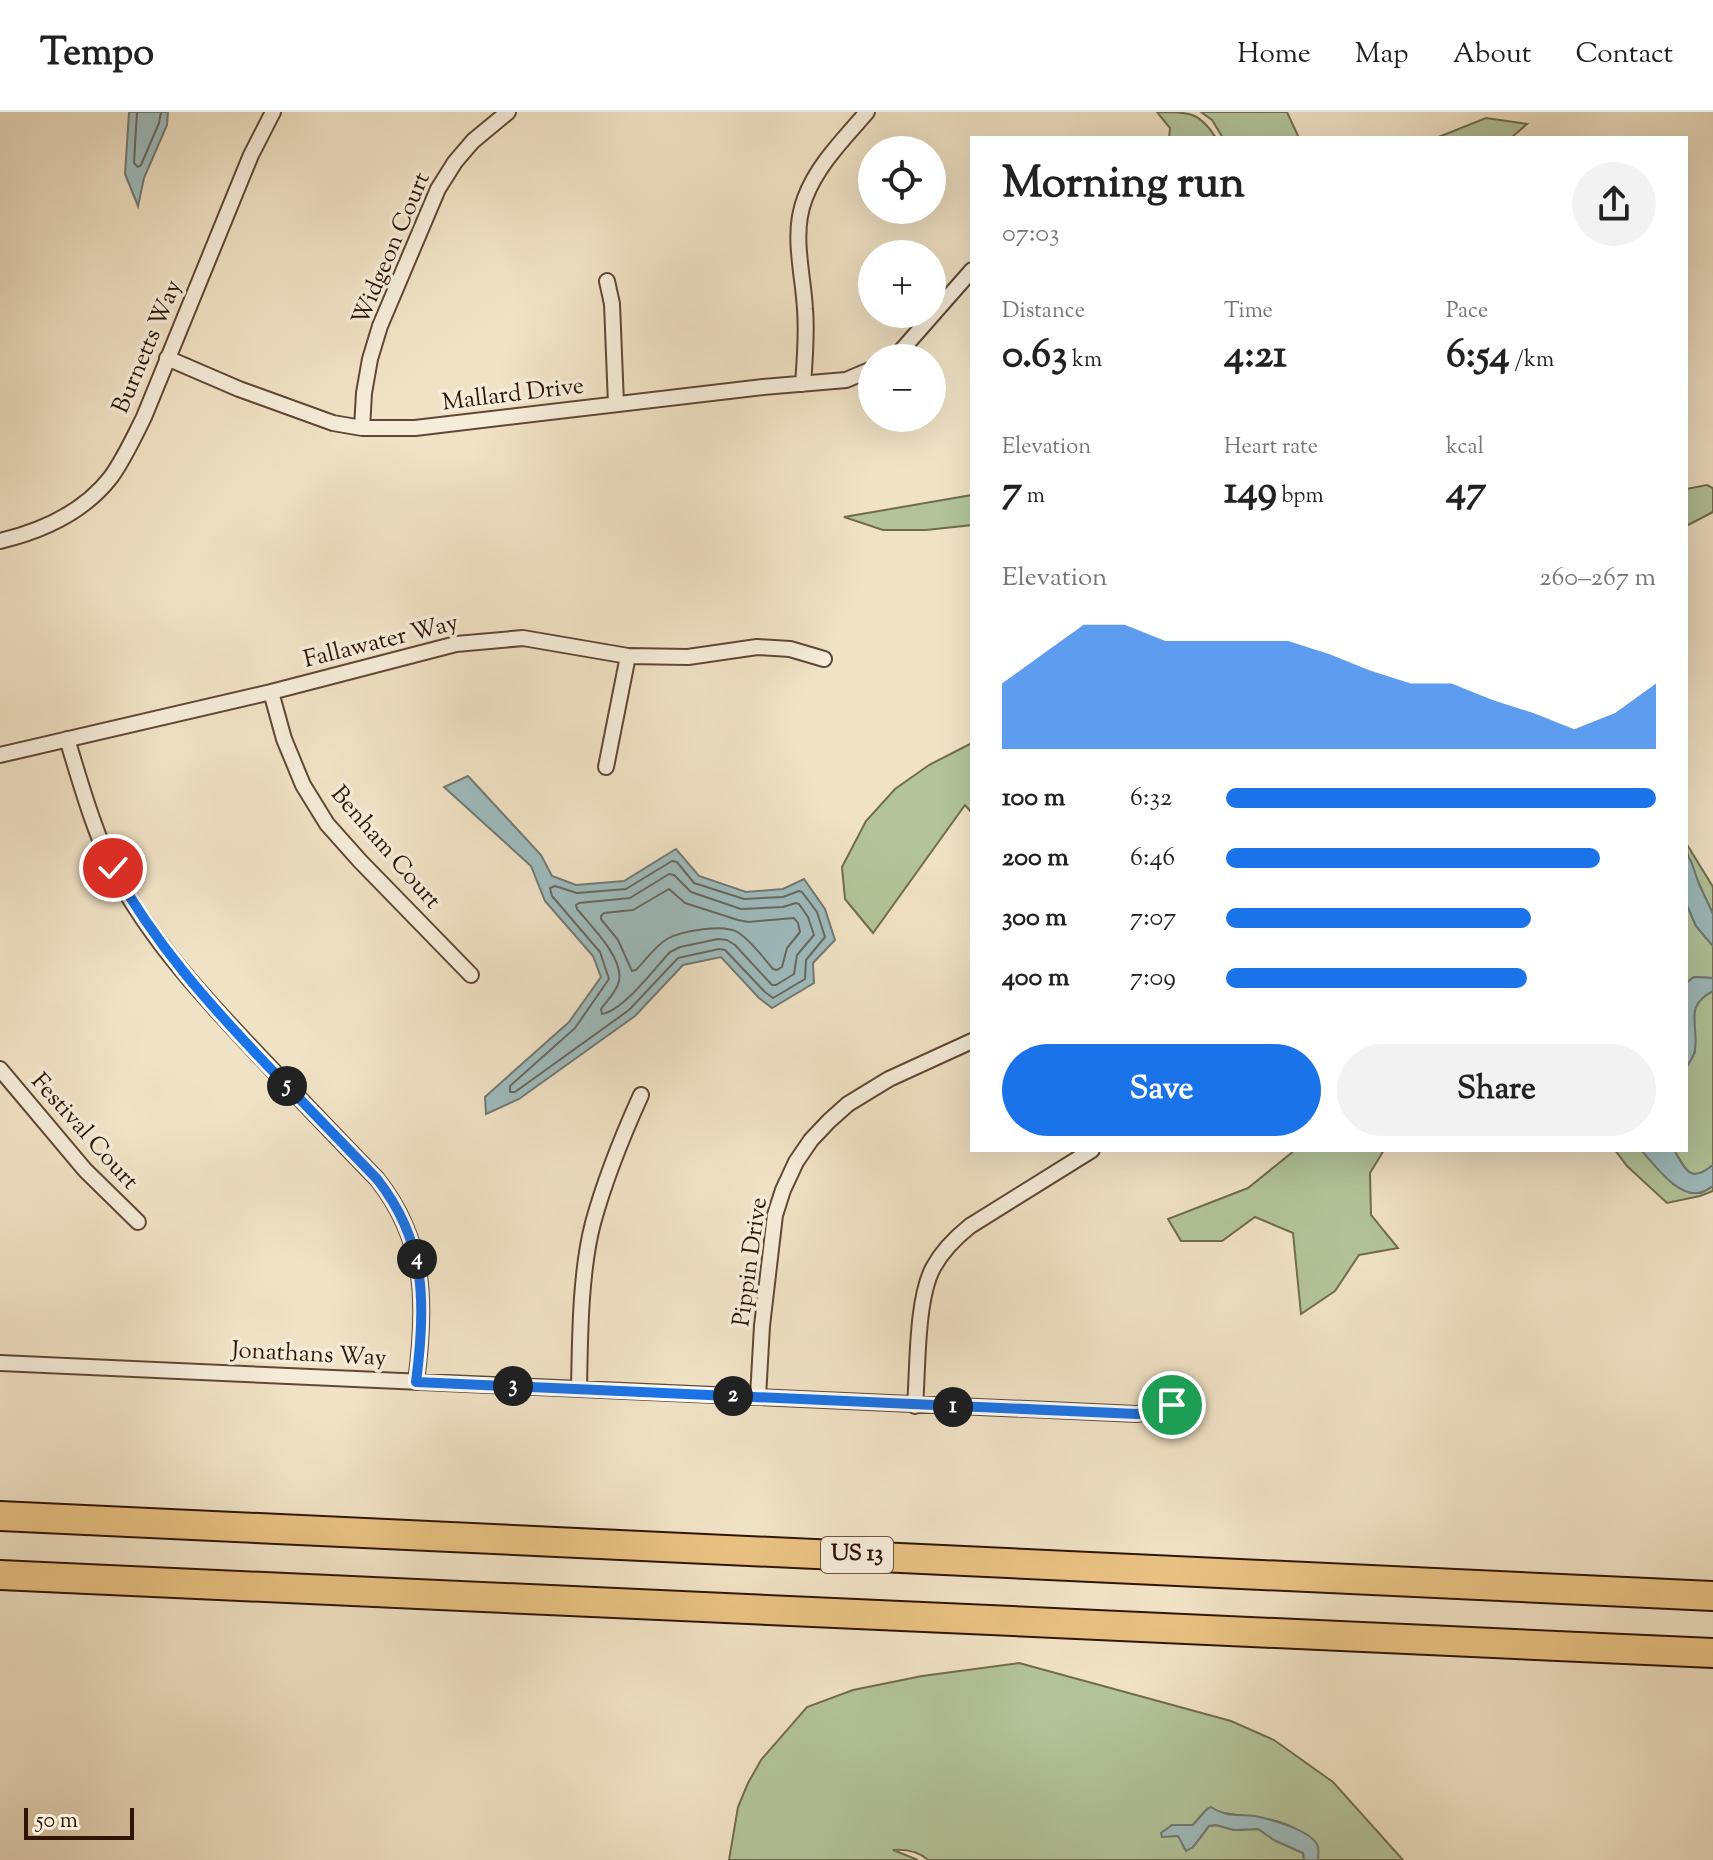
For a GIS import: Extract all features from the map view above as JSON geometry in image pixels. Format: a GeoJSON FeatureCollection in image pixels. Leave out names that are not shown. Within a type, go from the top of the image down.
{"type":"FeatureCollection","features":[{"type":"Feature","properties":{"kind":"highway","name":"US 13"},"geometry":{"type":"LineString","coordinates":[[0,1516],[1713,1596]]}},
{"type":"Feature","properties":{"kind":"highway"},"geometry":{"type":"LineString","coordinates":[[0,1575],[1713,1653]]}},
{"type":"Feature","properties":{"kind":"street","name":"Burnetts Way"},"geometry":{"type":"LineString","coordinates":[[0,541],[51,523],[78,509],[110,477],[124,456],[144,417],[251,155],[273,112]]}},
{"type":"Feature","properties":{"kind":"street","name":"Widgeon Court"},"geometry":{"type":"LineString","coordinates":[[362,428],[368,371],[380,326],[438,189],[473,141],[508,112]]}},
{"type":"Feature","properties":{"kind":"street"},"geometry":{"type":"LineString","coordinates":[[803,384],[805,308],[799,235],[805,198],[833,150],[867,112]]}},
{"type":"Feature","properties":{"kind":"street"},"geometry":{"type":"LineString","coordinates":[[907,344],[970,272]]}},
{"type":"Feature","properties":{"kind":"street"},"geometry":{"type":"LineString","coordinates":[[607,281],[612,304],[616,404]]}},
{"type":"Feature","properties":{"kind":"street","name":"Mallard Drive"},"geometry":{"type":"LineString","coordinates":[[167,358],[312,416],[362,428],[415,428],[846,380],[858,375]]}},
{"type":"Feature","properties":{"kind":"street","name":"Fallawater Way"},"geometry":{"type":"LineString","coordinates":[[0,755],[271,692],[456,644],[523,638],[628,656],[688,657],[757,647],[790,649],[824,659]]}},
{"type":"Feature","properties":{"kind":"street"},"geometry":{"type":"LineString","coordinates":[[606,767],[628,656]]}},
{"type":"Feature","properties":{"kind":"street","name":"Benham Court"},"geometry":{"type":"LineString","coordinates":[[271,692],[284,739],[303,785],[327,824],[471,975]]}},
{"type":"Feature","properties":{"kind":"street"},"geometry":{"type":"LineString","coordinates":[[67,739],[99,838],[120,881],[151,931],[216,1011],[377,1179],[404,1219],[418,1264],[421,1304],[421,1347],[416,1382]]}},
{"type":"Feature","properties":{"kind":"street","name":"Pippin Drive"},"geometry":{"type":"LineString","coordinates":[[758,1397],[762,1326],[775,1215],[796,1162],[811,1140],[848,1104],[889,1079],[970,1042]]}},
{"type":"Feature","properties":{"kind":"street","name":"Festival Court"},"geometry":{"type":"LineString","coordinates":[[0,1069],[85,1170],[138,1222]]}},
{"type":"Feature","properties":{"kind":"street"},"geometry":{"type":"LineString","coordinates":[[579,1389],[581,1331],[592,1225],[608,1174],[641,1095]]}},
{"type":"Feature","properties":{"kind":"street"},"geometry":{"type":"LineString","coordinates":[[915,1406],[925,1289],[942,1253],[970,1226],[1089,1152]]}},
{"type":"Feature","properties":{"kind":"street","name":"Jonathans Way"},"geometry":{"type":"LineString","coordinates":[[0,1363],[1137,1414],[1155,1411],[1188,1396]]}},
{"type":"Feature","properties":{"kind":"green space"},"geometry":{"type":"Polygon","coordinates":[[[1157,112],[1193,115],[1205,123],[1215,136],[1169,136],[1170,128],[1157,112]]]}},
{"type":"Feature","properties":{"kind":"green space"},"geometry":{"type":"Polygon","coordinates":[[[1201,112],[1287,112],[1298,136],[1222,136],[1212,120],[1201,112]]]}},
{"type":"Feature","properties":{"kind":"green space"},"geometry":{"type":"Polygon","coordinates":[[[1486,118],[1527,124],[1513,136],[1441,136],[1486,118]]]}},
{"type":"Feature","properties":{"kind":"green space"},"geometry":{"type":"Polygon","coordinates":[[[1707,485],[1713,488],[1713,512],[1688,525],[1688,489],[1707,485]]]}},
{"type":"Feature","properties":{"kind":"green space"},"geometry":{"type":"Polygon","coordinates":[[[970,495],[970,525],[883,530],[844,517],[970,495]]]}},
{"type":"Feature","properties":{"kind":"green space"},"geometry":{"type":"Polygon","coordinates":[[[970,744],[970,811],[965,805],[873,933],[845,899],[842,867],[866,821],[895,789],[929,765],[970,744]]]}},
{"type":"Feature","properties":{"kind":"green space"},"geometry":{"type":"Polygon","coordinates":[[[1688,846],[1713,887],[1713,914],[1692,869],[1688,846]]]}},
{"type":"Feature","properties":{"kind":"green space"},"geometry":{"type":"Polygon","coordinates":[[[1688,908],[1696,926],[1713,946],[1713,978],[1694,977],[1688,982],[1688,908]]]}},
{"type":"Feature","properties":{"kind":"green space"},"geometry":{"type":"Polygon","coordinates":[[[1713,991],[1713,1165],[1694,1174],[1686,1169],[1675,1152],[1688,1152],[1688,1064],[1695,1052],[1694,1010],[1698,1001],[1713,991]]]}},
{"type":"Feature","properties":{"kind":"green space"},"geometry":{"type":"Polygon","coordinates":[[[1293,1152],[1383,1152],[1370,1173],[1371,1215],[1398,1248],[1359,1255],[1335,1291],[1301,1314],[1293,1233],[1255,1217],[1222,1241],[1181,1241],[1168,1219],[1248,1188],[1293,1152]]]}},
{"type":"Feature","properties":{"kind":"green space"},"geometry":{"type":"Polygon","coordinates":[[[1616,1152],[1643,1152],[1673,1184],[1701,1193],[1713,1186],[1713,1191],[1667,1203],[1616,1152]]]}},
{"type":"Feature","properties":{"kind":"green space"},"geometry":{"type":"Polygon","coordinates":[[[1019,1663],[1231,1721],[1274,1740],[1333,1782],[1403,1860],[1318,1860],[1318,1848],[1289,1825],[1207,1809],[1193,1825],[1172,1825],[1178,1836],[1193,1847],[1209,1826],[1234,1830],[1258,1829],[1303,1853],[1304,1860],[928,1860],[908,1850],[893,1850],[918,1860],[729,1860],[738,1807],[748,1783],[761,1760],[807,1707],[853,1690],[922,1676],[1019,1663]]]}},
{"type":"Feature","properties":{"kind":"water"},"geometry":{"type":"Polygon","coordinates":[[[129,112],[168,112],[167,125],[144,178],[138,206],[125,174],[129,112]]]}},
{"type":"Feature","properties":{"kind":"water"},"geometry":{"type":"Polygon","coordinates":[[[468,776],[541,855],[552,876],[576,885],[624,881],[676,849],[699,876],[746,892],[783,889],[804,879],[825,909],[835,940],[813,963],[814,983],[772,1008],[721,957],[683,965],[635,1016],[519,1099],[486,1114],[485,1097],[569,1022],[601,977],[593,956],[545,901],[531,866],[444,787],[468,776]]]}},
{"type":"Feature","properties":{"kind":"water"},"geometry":{"type":"Polygon","coordinates":[[[1688,857],[1713,914],[1713,946],[1696,926],[1688,908],[1688,857]]]}},
{"type":"Feature","properties":{"kind":"water"},"geometry":{"type":"Polygon","coordinates":[[[1694,977],[1713,978],[1713,991],[1698,1003],[1695,1010],[1695,1050],[1688,1065],[1688,982],[1694,977]]]}},
{"type":"Feature","properties":{"kind":"water"},"geometry":{"type":"Polygon","coordinates":[[[1643,1152],[1675,1152],[1686,1169],[1694,1174],[1713,1165],[1713,1186],[1702,1192],[1685,1191],[1668,1180],[1643,1152]]]}},
{"type":"Feature","properties":{"kind":"water"},"geometry":{"type":"Polygon","coordinates":[[[1211,1807],[1228,1814],[1271,1820],[1300,1831],[1315,1841],[1318,1860],[1304,1860],[1303,1853],[1258,1829],[1234,1830],[1209,1826],[1193,1847],[1186,1851],[1178,1836],[1162,1837],[1161,1833],[1172,1825],[1193,1825],[1211,1807]]]}},
{"type":"Feature","properties":{"kind":"route"},"geometry":{"type":"LineString","coordinates":[[113,868],[133,905],[179,967],[216,1011],[377,1179],[404,1219],[418,1264],[421,1304],[421,1347],[416,1382],[1137,1414],[1172,1405]]}}]}
